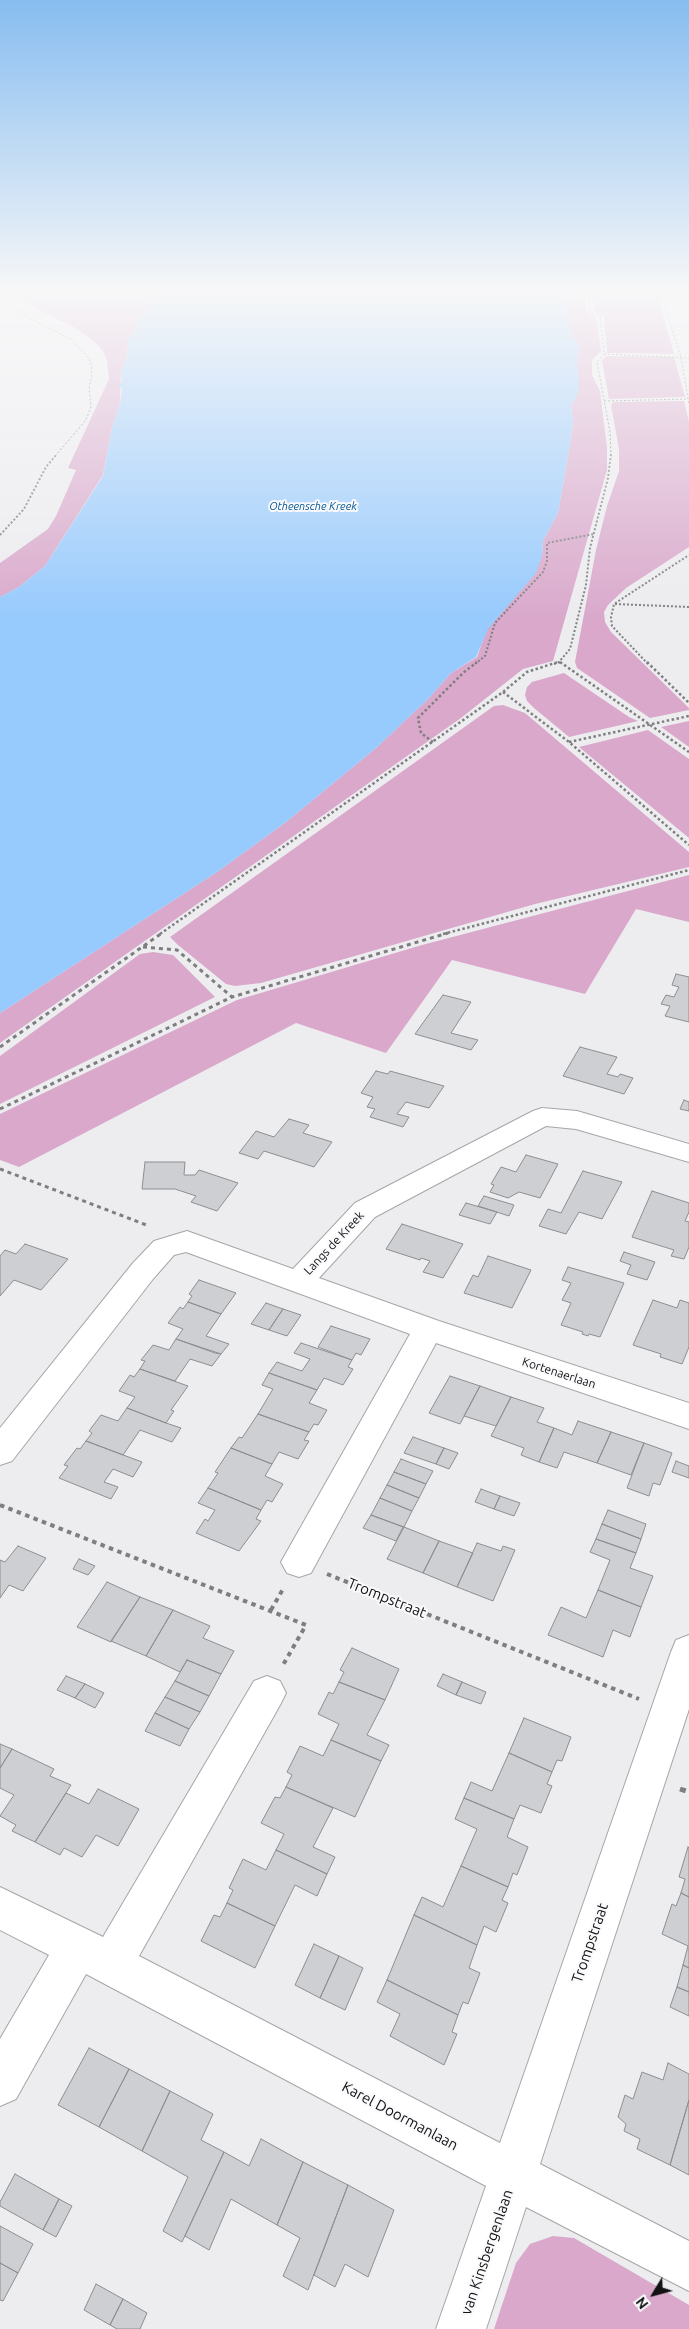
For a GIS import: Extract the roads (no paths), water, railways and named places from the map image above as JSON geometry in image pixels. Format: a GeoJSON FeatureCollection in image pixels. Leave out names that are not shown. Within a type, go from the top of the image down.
{"type":"FeatureCollection","features":[{"type":"Feature","properties":{"kind":"street","name":"Langs de Kreek"},"geometry":{"type":"LineString","coordinates":[[0,1452],[143,1271],[164,1248],[187,1240],[298,1282],[365,1210],[542,1117],[577,1120],[689,1153]]}},
{"type":"Feature","properties":{"kind":"street","name":"Kortenaerlaan"},"geometry":{"type":"LineString","coordinates":[[298,1282],[428,1329],[689,1416]]}},
{"type":"Feature","properties":{"kind":"street"},"geometry":{"type":"LineString","coordinates":[[299,1562],[428,1329]]}},
{"type":"Feature","properties":{"kind":"street","name":"Trompstraat"},"geometry":{"type":"LineString","coordinates":[[513,2175],[689,1652]]}},
{"type":"Feature","properties":{"kind":"street"},"geometry":{"type":"LineString","coordinates":[[0,2083],[94,1956],[267,1693]]}},
{"type":"Feature","properties":{"kind":"street","name":"Karel Doormanlaan"},"geometry":{"type":"LineString","coordinates":[[0,1908],[689,2267]]}},
{"type":"Feature","properties":{"kind":"street","name":"van Kinsbergenlaan"},"geometry":{"type":"LineString","coordinates":[[461,2329],[513,2175]]}},
{"type":"Feature","properties":{"kind":"water","name":"Otheensche Kreek"},"geometry":{"type":"Polygon","coordinates":[[[120,402],[573,402],[571,404],[573,423],[558,513],[543,541],[542,556],[536,573],[488,629],[476,657],[451,673],[428,699],[376,748],[286,822],[217,872],[0,1013],[0,597],[19,587],[45,566],[103,476],[112,428],[120,402]]]}}]}
